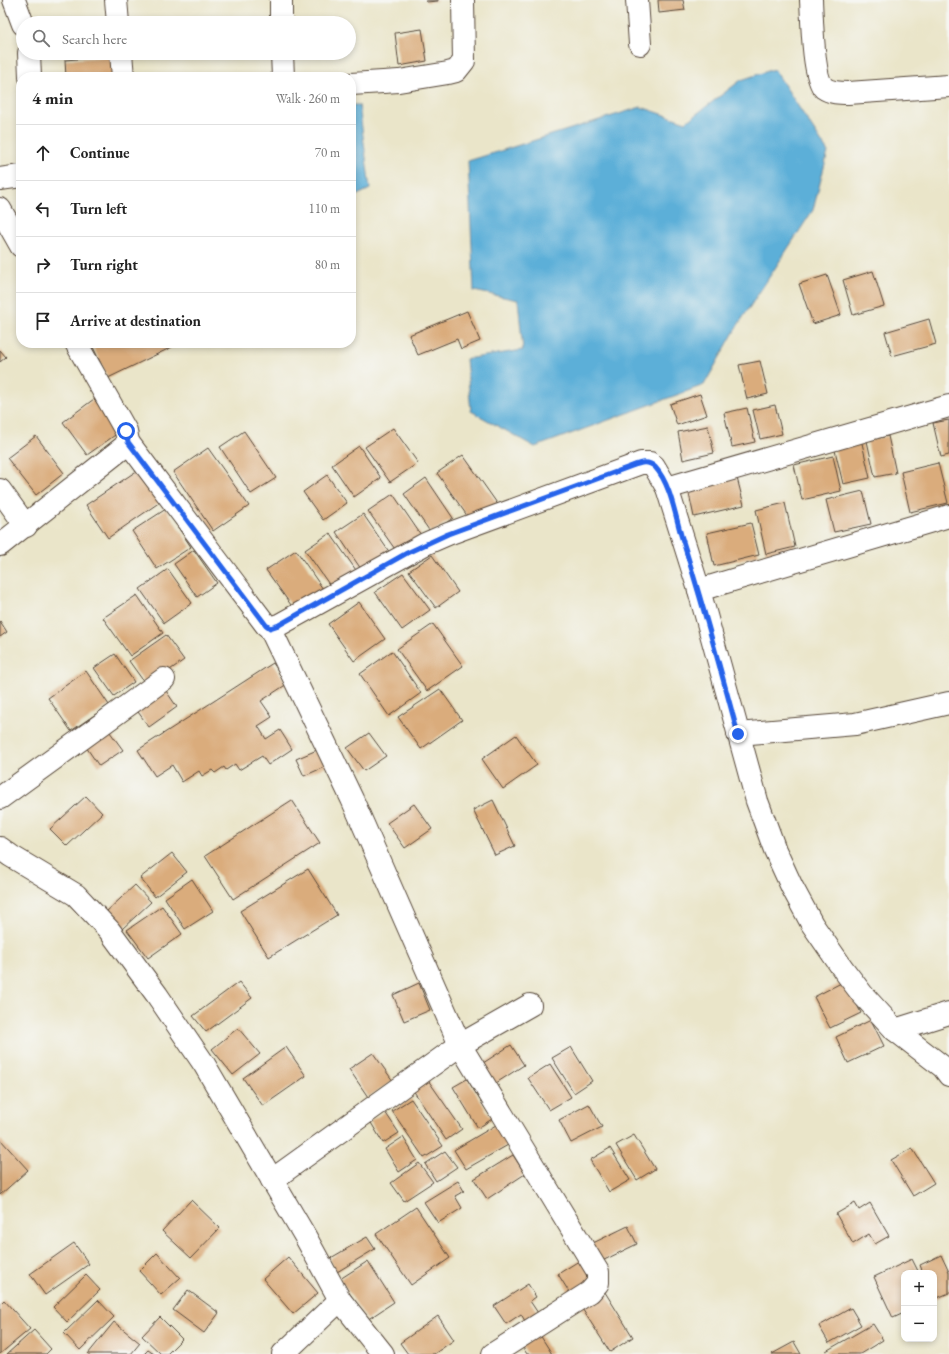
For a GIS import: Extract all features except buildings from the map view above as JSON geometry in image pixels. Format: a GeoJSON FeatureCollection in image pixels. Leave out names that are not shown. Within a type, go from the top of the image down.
{"type":"FeatureCollection","features":[{"type":"Feature","properties":{"kind":"street"},"geometry":{"type":"LineString","coordinates":[[14,0],[20,16]]}},
{"type":"Feature","properties":{"kind":"street"},"geometry":{"type":"LineString","coordinates":[[116,0],[117,16]]}},
{"type":"Feature","properties":{"kind":"street"},"geometry":{"type":"LineString","coordinates":[[281,0],[282,16]]}},
{"type":"Feature","properties":{"kind":"street"},"geometry":{"type":"LineString","coordinates":[[356,84],[399,81],[456,71],[464,61],[463,0]]}},
{"type":"Feature","properties":{"kind":"street"},"geometry":{"type":"LineString","coordinates":[[637,0],[640,44]]}},
{"type":"Feature","properties":{"kind":"street"},"geometry":{"type":"LineString","coordinates":[[811,0],[816,70],[820,83],[832,92],[848,93],[949,86]]}},
{"type":"Feature","properties":{"kind":"street"},"geometry":{"type":"LineString","coordinates":[[29,60],[30,72]]}},
{"type":"Feature","properties":{"kind":"street"},"geometry":{"type":"LineString","coordinates":[[122,60],[123,72]]}},
{"type":"Feature","properties":{"kind":"street"},"geometry":{"type":"LineString","coordinates":[[282,60],[283,72]]}},
{"type":"Feature","properties":{"kind":"street"},"geometry":{"type":"LineString","coordinates":[[0,179],[16,177]]}},
{"type":"Feature","properties":{"kind":"street"},"geometry":{"type":"LineString","coordinates":[[0,209],[16,237]]}},
{"type":"Feature","properties":{"kind":"street"},"geometry":{"type":"LineString","coordinates":[[79,348],[126,431],[128,442],[225,572],[266,625],[270,628],[352,799],[460,1045],[598,1272],[598,1283],[590,1292],[493,1354]]}},
{"type":"Feature","properties":{"kind":"street"},"geometry":{"type":"LineString","coordinates":[[667,488],[949,406]]}},
{"type":"Feature","properties":{"kind":"street"},"geometry":{"type":"LineString","coordinates":[[0,545],[26,526],[128,442]]}},
{"type":"Feature","properties":{"kind":"street"},"geometry":{"type":"LineString","coordinates":[[270,628],[279,625],[407,553],[448,534],[636,464],[646,462],[654,466],[667,488],[699,590],[757,801],[774,850],[812,924],[862,994],[895,1030],[943,1067],[949,1074]]}},
{"type":"Feature","properties":{"kind":"street"},"geometry":{"type":"LineString","coordinates":[[0,490],[26,526]]}},
{"type":"Feature","properties":{"kind":"street"},"geometry":{"type":"LineString","coordinates":[[699,590],[949,516]]}},
{"type":"Feature","properties":{"kind":"street"},"geometry":{"type":"LineString","coordinates":[[0,798],[164,679]]}},
{"type":"Feature","properties":{"kind":"street"},"geometry":{"type":"LineString","coordinates":[[738,734],[855,724],[949,702]]}},
{"type":"Feature","properties":{"kind":"street"},"geometry":{"type":"LineString","coordinates":[[0,848],[10,856],[76,895],[109,930],[157,995],[204,1064],[305,1236],[340,1300],[383,1354]]}},
{"type":"Feature","properties":{"kind":"street"},"geometry":{"type":"LineString","coordinates":[[272,1180],[460,1045],[530,1005]]}},
{"type":"Feature","properties":{"kind":"street"},"geometry":{"type":"LineString","coordinates":[[895,1030],[949,1013]]}},
{"type":"Feature","properties":{"kind":"street"},"geometry":{"type":"LineString","coordinates":[[283,1354],[340,1300]]}},
{"type":"Feature","properties":{"kind":"water"},"geometry":{"type":"Polygon","coordinates":[[[774,69],[828,152],[813,210],[738,325],[704,385],[535,447],[471,411],[466,359],[523,350],[518,300],[474,291],[468,161],[641,107],[686,122],[741,80],[774,69]]]}},
{"type":"Feature","properties":{"kind":"water"},"geometry":{"type":"Polygon","coordinates":[[[356,105],[359,105],[370,189],[356,196],[356,105]]]}},
{"type":"Feature","properties":{"kind":"route"},"geometry":{"type":"LineString","coordinates":[[126,431],[128,442],[207,549],[266,625],[270,628],[279,625],[407,553],[448,534],[632,466],[646,462],[650,463],[659,472],[667,488],[699,590],[738,734]]}}]}
